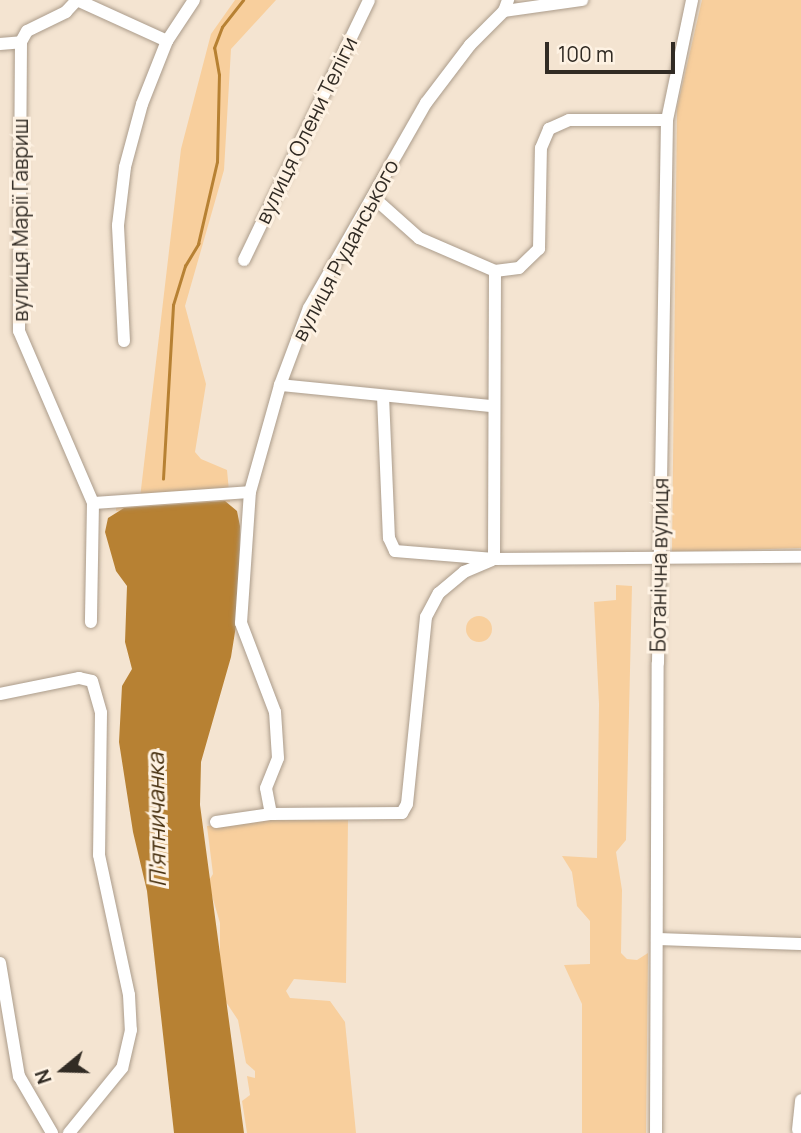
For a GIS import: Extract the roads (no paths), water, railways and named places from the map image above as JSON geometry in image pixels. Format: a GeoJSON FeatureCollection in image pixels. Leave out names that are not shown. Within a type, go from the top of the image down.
{"type":"FeatureCollection","features":[{"type":"Feature","properties":{"kind":"street"},"geometry":{"type":"LineString","coordinates":[[0,44],[21,42],[27,32],[66,12],[77,0],[123,17],[167,41]]}},
{"type":"Feature","properties":{"kind":"street"},"geometry":{"type":"LineString","coordinates":[[124,341],[120,202],[142,104],[167,41],[194,0]]}},
{"type":"Feature","properties":{"kind":"street","name":"вулиця Олени Теліги"},"geometry":{"type":"LineString","coordinates":[[244,260],[369,0]]}},
{"type":"Feature","properties":{"kind":"street"},"geometry":{"type":"LineString","coordinates":[[506,6],[582,0]]}},
{"type":"Feature","properties":{"kind":"street","name":"Ботанічна вулиця"},"geometry":{"type":"LineString","coordinates":[[656,1133],[659,560],[667,120],[692,0]]}},
{"type":"Feature","properties":{"kind":"street","name":"вулиця Руданського"},"geometry":{"type":"LineString","coordinates":[[271,814],[266,788],[278,758],[275,712],[241,623],[250,492],[280,385],[310,307],[426,103],[470,45],[506,6]]}},
{"type":"Feature","properties":{"kind":"street","name":"вулиця Марії Гавриш"},"geometry":{"type":"LineString","coordinates":[[21,42],[19,331],[93,503],[91,622]]}},
{"type":"Feature","properties":{"kind":"street"},"geometry":{"type":"LineString","coordinates":[[373,197],[419,238],[495,271],[519,268],[539,249],[541,148],[549,129],[569,120],[667,120]]}},
{"type":"Feature","properties":{"kind":"street"},"geometry":{"type":"LineString","coordinates":[[494,559],[492,406],[495,271]]}},
{"type":"Feature","properties":{"kind":"street"},"geometry":{"type":"LineString","coordinates":[[280,385],[492,406]]}},
{"type":"Feature","properties":{"kind":"street"},"geometry":{"type":"LineString","coordinates":[[383,396],[390,546],[405,554],[494,559],[801,557]]}},
{"type":"Feature","properties":{"kind":"street"},"geometry":{"type":"LineString","coordinates":[[93,503],[250,492]]}},
{"type":"Feature","properties":{"kind":"street"},"geometry":{"type":"LineString","coordinates":[[216,822],[271,814],[402,813],[407,804],[426,617],[439,593],[464,572],[494,559]]}},
{"type":"Feature","properties":{"kind":"street"},"geometry":{"type":"LineString","coordinates":[[0,694],[79,678],[92,681],[101,713],[99,855],[129,995],[131,1030],[122,1068],[69,1133]]}},
{"type":"Feature","properties":{"kind":"street"},"geometry":{"type":"LineString","coordinates":[[657,939],[801,944]]}},
{"type":"Feature","properties":{"kind":"street"},"geometry":{"type":"LineString","coordinates":[[0,963],[19,1076],[52,1133]]}},
{"type":"Feature","properties":{"kind":"street"},"geometry":{"type":"LineString","coordinates":[[798,1130],[801,1100]]}},
{"type":"Feature","properties":{"kind":"water"},"geometry":{"type":"Polygon","coordinates":[[[225,501],[237,511],[240,526],[239,607],[231,657],[201,762],[200,805],[244,1133],[174,1133],[147,891],[133,832],[119,742],[122,686],[132,669],[125,642],[127,586],[116,571],[105,532],[108,518],[124,508],[225,501]]]}},
{"type":"Feature","properties":{"kind":"waterway","name":"П'ятничанка"},"geometry":{"type":"LineString","coordinates":[[163,479],[173,305],[185,266],[198,244],[217,162],[219,75],[214,48],[222,27],[243,0]]}}]}
